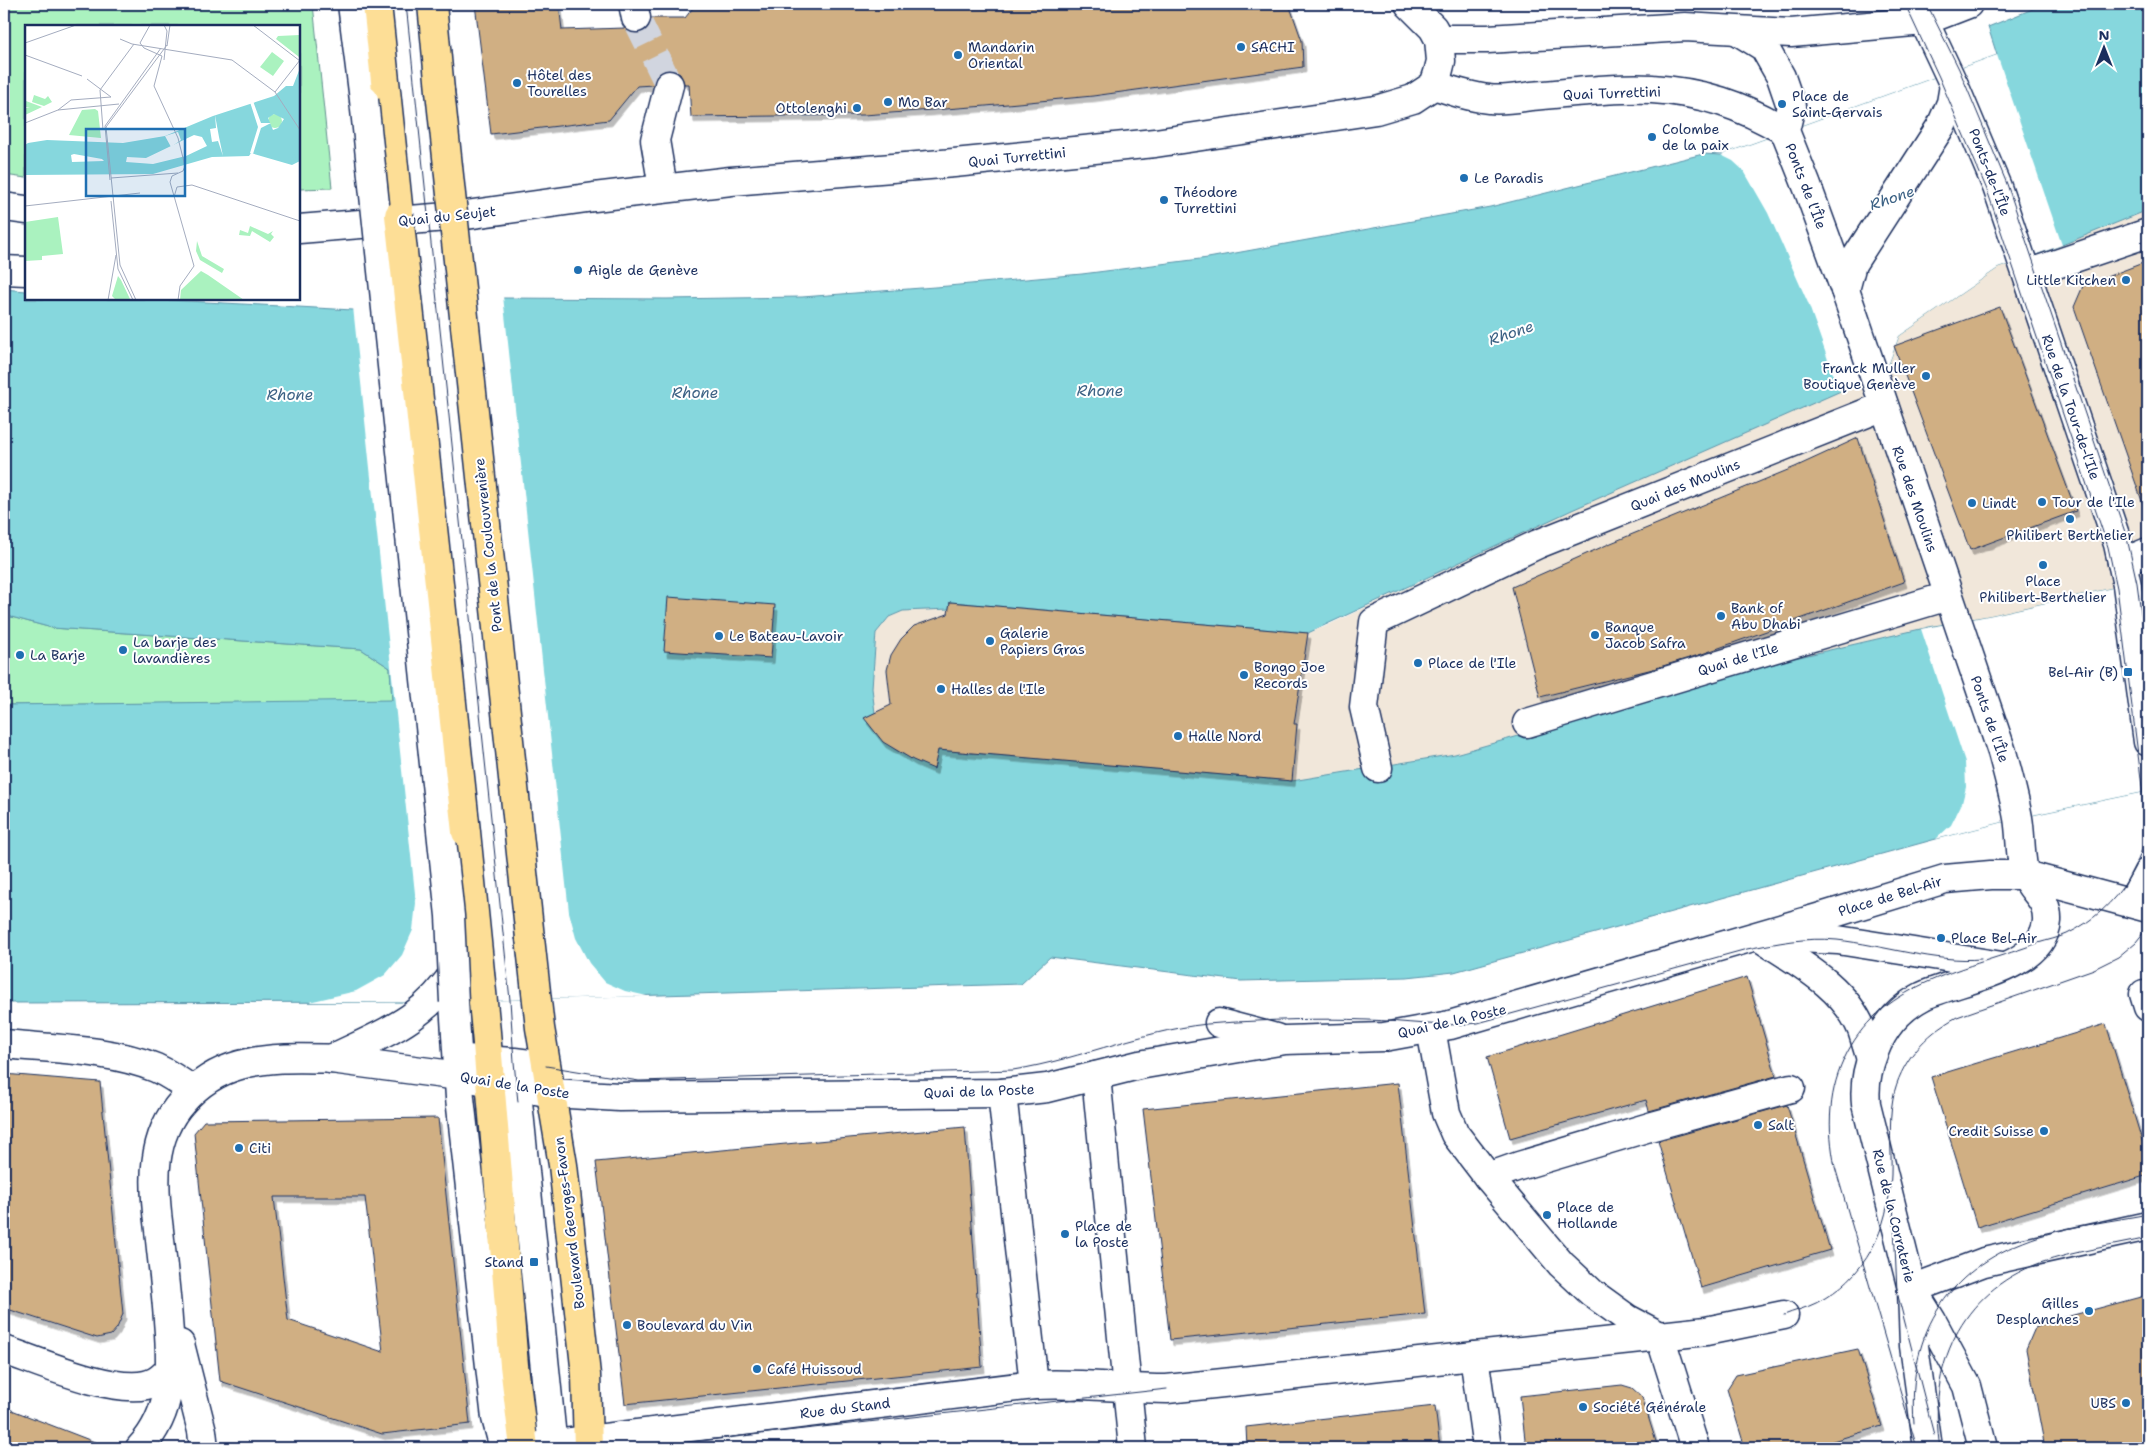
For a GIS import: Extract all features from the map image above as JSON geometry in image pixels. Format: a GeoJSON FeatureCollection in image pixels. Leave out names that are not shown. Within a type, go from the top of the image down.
{"type":"FeatureCollection","features":[{"type":"Feature","properties":{"kind":"main road"},"geometry":{"type":"LineString","coordinates":[[378,4],[375,98],[476,924],[514,1365],[524,1448]]}},
{"type":"Feature","properties":{"kind":"main road","name":"Pont de la Coulouvrenière"},"geometry":{"type":"LineString","coordinates":[[432,4],[536,1000]]}},
{"type":"Feature","properties":{"kind":"main road","name":"Boulevard Georges-Favon"},"geometry":{"type":"LineString","coordinates":[[536,1000],[532,1072],[552,1093],[563,1165],[586,1375],[588,1444]]}},
{"type":"Feature","properties":{"kind":"street"},"geometry":{"type":"LineString","coordinates":[[352,4],[375,98],[450,916],[453,974]]}},
{"type":"Feature","properties":{"kind":"street"},"geometry":{"type":"LineString","coordinates":[[1409,4],[1433,28],[1439,39],[1441,61],[1434,85]]}},
{"type":"Feature","properties":{"kind":"street"},"geometry":{"type":"LineString","coordinates":[[1439,39],[1488,39],[1685,27],[1791,33],[1968,4]]}},
{"type":"Feature","properties":{"kind":"street"},"geometry":{"type":"LineString","coordinates":[[1845,290],[1852,264],[1941,126],[1951,103],[1952,79],[1920,12]]}},
{"type":"Feature","properties":{"kind":"street","name":"Ponts de l'Île"},"geometry":{"type":"LineString","coordinates":[[1728,30],[1764,48],[1781,77],[1790,106],[1784,132],[1807,186],[1874,376]]}},
{"type":"Feature","properties":{"kind":"street","name":"Ponts-de-l'Île"},"geometry":{"type":"LineString","coordinates":[[1952,79],[1986,158],[2024,266]]}},
{"type":"Feature","properties":{"kind":"street"},"geometry":{"type":"LineString","coordinates":[[663,188],[655,140],[669,84]]}},
{"type":"Feature","properties":{"kind":"street","name":"Quai Turrettini"},"geometry":{"type":"LineString","coordinates":[[594,197],[663,188],[1155,143],[1376,110],[1413,99],[1434,85],[1458,93],[1491,100],[1614,90],[1651,89],[1695,94],[1728,102],[1745,109],[1784,132]]}},
{"type":"Feature","properties":{"kind":"street","name":"Quai du Seujet"},"geometry":{"type":"LineString","coordinates":[[300,229],[459,216],[594,197]]}},
{"type":"Feature","properties":{"kind":"street"},"geometry":{"type":"LineString","coordinates":[[4,207],[25,210]]}},
{"type":"Feature","properties":{"kind":"street"},"geometry":{"type":"LineString","coordinates":[[2024,266],[2148,233]]}},
{"type":"Feature","properties":{"kind":"street","name":"Rue de la Tour-de-l'Ile"},"geometry":{"type":"LineString","coordinates":[[2024,266],[2125,574]]}},
{"type":"Feature","properties":{"kind":"street"},"geometry":{"type":"LineString","coordinates":[[4,270],[25,271]]}},
{"type":"Feature","properties":{"kind":"street","name":"Rue des Moulins"},"geometry":{"type":"LineString","coordinates":[[1874,376],[1957,622]]}},
{"type":"Feature","properties":{"kind":"street","name":"Quai des Moulins"},"geometry":{"type":"LineString","coordinates":[[1378,768],[1364,707],[1374,622],[1538,544],[1884,406]]}},
{"type":"Feature","properties":{"kind":"street"},"geometry":{"type":"LineString","coordinates":[[2148,552],[2125,574],[2148,742]]}},
{"type":"Feature","properties":{"kind":"street","name":"Quai de l'Ile"},"geometry":{"type":"LineString","coordinates":[[1528,723],[1948,596]]}},
{"type":"Feature","properties":{"kind":"street","name":"Ponts de l'Île"},"geometry":{"type":"LineString","coordinates":[[1957,622],[2002,752],[2018,818],[2025,875]]}},
{"type":"Feature","properties":{"kind":"street","name":"Place de Bel-Air"},"geometry":{"type":"LineString","coordinates":[[1758,936],[1945,879],[1991,875],[2025,875],[2140,905],[2148,872]]}},
{"type":"Feature","properties":{"kind":"street"},"geometry":{"type":"LineString","coordinates":[[1871,1059],[1878,1041],[1887,1026],[1900,1012],[1923,996],[2005,967],[2024,957],[2039,943],[2047,922],[2045,902],[2025,875]]}},
{"type":"Feature","properties":{"kind":"street"},"geometry":{"type":"LineString","coordinates":[[476,924],[467,952],[453,974],[443,1002],[458,1067],[493,1394],[496,1418],[504,1448]]}},
{"type":"Feature","properties":{"kind":"street"},"geometry":{"type":"LineString","coordinates":[[1758,936],[1802,963],[1832,988],[1848,1006],[1861,1029],[1871,1059]]}},
{"type":"Feature","properties":{"kind":"street","name":"Place de Bel-Air"},"geometry":{"type":"LineString","coordinates":[[1758,936],[1838,940],[2005,967]]}},
{"type":"Feature","properties":{"kind":"street","name":"Quai de la Poste"},"geometry":{"type":"LineString","coordinates":[[552,1093],[640,1097],[1002,1093],[1047,1088],[1154,1062],[1285,1040],[1384,1037],[1431,1029],[1477,1018],[1623,973],[1758,936]]}},
{"type":"Feature","properties":{"kind":"street"},"geometry":{"type":"LineString","coordinates":[[204,1448],[202,1432],[177,1358],[166,1289],[154,1190],[155,1164],[160,1140],[168,1121],[192,1090],[219,1073],[239,1065],[261,1060],[330,1058],[397,1027],[443,1002]]}},
{"type":"Feature","properties":{"kind":"street"},"geometry":{"type":"LineString","coordinates":[[1219,1023],[1285,1040]]}},
{"type":"Feature","properties":{"kind":"street"},"geometry":{"type":"LineString","coordinates":[[1431,1029],[1446,1113],[1455,1134],[1560,1264],[1592,1293],[1628,1319],[1660,1336],[1695,1448]]}},
{"type":"Feature","properties":{"kind":"street"},"geometry":{"type":"LineString","coordinates":[[4,1044],[90,1053],[126,1059],[156,1068],[192,1090]]}},
{"type":"Feature","properties":{"kind":"street","name":"Quai de la Poste"},"geometry":{"type":"LineString","coordinates":[[330,1058],[532,1072]]}},
{"type":"Feature","properties":{"kind":"street","name":"Rue de la Corraterie"},"geometry":{"type":"LineString","coordinates":[[1871,1059],[1865,1078],[1866,1104],[1912,1289],[1932,1321],[1967,1386],[1983,1448]]}},
{"type":"Feature","properties":{"kind":"street"},"geometry":{"type":"LineString","coordinates":[[532,1072],[518,1102],[552,1446]]}},
{"type":"Feature","properties":{"kind":"street"},"geometry":{"type":"LineString","coordinates":[[1096,1076],[1133,1448]]}},
{"type":"Feature","properties":{"kind":"street"},"geometry":{"type":"LineString","coordinates":[[1488,1177],[1653,1126],[1792,1088]]}},
{"type":"Feature","properties":{"kind":"street"},"geometry":{"type":"LineString","coordinates":[[1002,1093],[1034,1385]]}},
{"type":"Feature","properties":{"kind":"street"},"geometry":{"type":"LineString","coordinates":[[1928,1448],[1914,1346],[1912,1289],[1984,1262],[2148,1226]]}},
{"type":"Feature","properties":{"kind":"street","name":"Rue du Stand"},"geometry":{"type":"LineString","coordinates":[[524,1448],[588,1444],[1034,1385],[1080,1383],[1128,1389],[1168,1389],[1706,1331],[1784,1315]]}},
{"type":"Feature","properties":{"kind":"street"},"geometry":{"type":"LineString","coordinates":[[4,1350],[95,1381],[128,1386],[147,1385],[162,1377],[177,1358]]}},
{"type":"Feature","properties":{"kind":"street"},"geometry":{"type":"LineString","coordinates":[[1474,1356],[1487,1448]]}},
{"type":"Feature","properties":{"kind":"street"},"geometry":{"type":"LineString","coordinates":[[140,1448],[164,1411],[177,1358]]}},
{"type":"Feature","properties":{"kind":"shaded area"},"geometry":{"type":"Polygon","coordinates":[[[2148,210],[2148,580],[1795,658],[1455,754],[1292,781],[939,750],[934,769],[898,752],[883,742],[866,717],[875,713],[872,688],[876,633],[889,617],[903,611],[949,609],[950,602],[1308,633],[1572,510],[1839,391],[1890,361],[1899,336],[1998,268],[2062,245],[2148,210]]]}},
{"type":"Feature","properties":{"kind":"green space"},"geometry":{"type":"Polygon","coordinates":[[[4,4],[313,4],[332,188],[300,189],[300,25],[25,25],[25,178],[4,175],[4,4]]]}},
{"type":"Feature","properties":{"kind":"green space"},"geometry":{"type":"Polygon","coordinates":[[[4,615],[52,628],[361,649],[390,668],[392,701],[4,705],[4,615]]]}},
{"type":"Feature","properties":{"kind":"water","name":"Rhone"},"geometry":{"type":"Polygon","coordinates":[[[2045,4],[2148,4],[2148,210],[2062,245],[1998,268],[1899,336],[1886,371],[1572,510],[1308,633],[950,602],[949,609],[903,611],[889,617],[876,633],[872,688],[875,713],[866,717],[880,736],[895,749],[912,759],[934,768],[938,750],[1292,781],[1455,754],[1795,658],[2148,580],[2148,791],[2018,818],[1936,839],[1454,972],[1407,977],[1241,981],[1050,957],[1021,984],[432,1002],[4,1003],[4,705],[392,700],[390,668],[361,649],[52,628],[4,615],[4,289],[25,291],[25,300],[168,300],[353,310],[504,298],[666,299],[802,297],[1082,274],[1208,258],[1490,207],[1703,154],[1721,155],[1997,55],[1988,27],[2045,4]]]}},
{"type":"Feature","properties":{"kind":"pier"},"geometry":{"type":"Polygon","coordinates":[[[1997,55],[2062,245],[1998,268],[1899,336],[1886,371],[1839,391],[1808,303],[1768,213],[1744,171],[1733,161],[1721,155],[1997,55]]]}},
{"type":"Feature","properties":{"kind":"pier"},"geometry":{"type":"Polygon","coordinates":[[[503,296],[569,912],[576,938],[589,963],[605,982],[625,991],[647,996],[432,1002],[309,1002],[356,991],[385,975],[402,955],[413,930],[416,903],[353,307],[503,296]]]}},
{"type":"Feature","properties":{"kind":"pier"},"geometry":{"type":"Polygon","coordinates":[[[2148,580],[2148,791],[2018,818],[1936,839],[1951,825],[1962,803],[1966,787],[1965,762],[1921,629],[1993,615],[2148,580]]]}},
{"type":"Feature","properties":{"kind":"building","name":"Mandarin Oriental"},"geometry":{"type":"Polygon","coordinates":[[[475,4],[559,4],[562,30],[625,28],[631,33],[639,33],[647,29],[651,18],[685,18],[696,4],[1289,4],[1302,41],[1303,67],[1093,96],[986,106],[864,115],[691,117],[689,84],[684,84],[680,74],[673,70],[665,70],[658,74],[653,85],[637,86],[609,120],[491,134],[475,4]]]}},
{"type":"Feature","properties":{"kind":"building"},"geometry":{"type":"Polygon","coordinates":[[[2148,261],[2148,503],[2143,504],[2074,307],[2083,286],[2148,261]]]}},
{"type":"Feature","properties":{"kind":"building"},"geometry":{"type":"Polygon","coordinates":[[[2000,307],[2076,511],[1970,550],[1894,346],[2000,307]]]}},
{"type":"Feature","properties":{"kind":"building"},"geometry":{"type":"Polygon","coordinates":[[[1858,438],[1904,582],[1702,654],[1653,669],[1540,697],[1512,587],[1611,543],[1795,467],[1858,438]]]}},
{"type":"Feature","properties":{"kind":"building","name":"Le Bateau-Lavoir"},"geometry":{"type":"Polygon","coordinates":[[[668,597],[775,605],[771,658],[664,651],[668,597]]]}},
{"type":"Feature","properties":{"kind":"building","name":"Halles de l'Ile"},"geometry":{"type":"Polygon","coordinates":[[[950,602],[1308,633],[1294,724],[1297,724],[1292,781],[938,750],[934,769],[913,760],[883,742],[864,718],[891,705],[887,670],[891,655],[901,639],[914,626],[948,614],[950,602]]]}},
{"type":"Feature","properties":{"kind":"building"},"geometry":{"type":"Polygon","coordinates":[[[1747,977],[1776,1076],[1649,1111],[1646,1100],[1510,1138],[1487,1057],[1747,977]]]}},
{"type":"Feature","properties":{"kind":"building","name":"Credit Suisse"},"geometry":{"type":"Polygon","coordinates":[[[2106,1024],[2148,1160],[2148,1175],[1977,1227],[1931,1077],[2106,1024]]]}},
{"type":"Feature","properties":{"kind":"building"},"geometry":{"type":"Polygon","coordinates":[[[4,1074],[100,1082],[123,1314],[117,1328],[111,1335],[97,1338],[4,1308],[4,1074]]]}},
{"type":"Feature","properties":{"kind":"building"},"geometry":{"type":"Polygon","coordinates":[[[1398,1083],[1425,1314],[1170,1340],[1143,1109],[1398,1083]]]}},
{"type":"Feature","properties":{"kind":"building"},"geometry":{"type":"Polygon","coordinates":[[[1787,1105],[1830,1250],[1701,1288],[1658,1141],[1787,1105]]]}},
{"type":"Feature","properties":{"kind":"building"},"geometry":{"type":"Polygon","coordinates":[[[438,1118],[470,1424],[382,1434],[220,1381],[194,1133],[204,1121],[438,1118]],[[274,1197],[288,1320],[383,1352],[365,1197],[274,1197]]]}},
{"type":"Feature","properties":{"kind":"building"},"geometry":{"type":"Polygon","coordinates":[[[965,1127],[982,1367],[625,1404],[596,1162],[965,1127]]]}},
{"type":"Feature","properties":{"kind":"building"},"geometry":{"type":"Polygon","coordinates":[[[2148,1295],[2148,1448],[2045,1448],[2026,1349],[2035,1328],[2051,1321],[2148,1295]]]}},
{"type":"Feature","properties":{"kind":"building"},"geometry":{"type":"Polygon","coordinates":[[[1858,1349],[1882,1426],[1810,1448],[1745,1448],[1727,1389],[1736,1375],[1858,1349]]]}},
{"type":"Feature","properties":{"kind":"building","name":"Société Générale"},"geometry":{"type":"Polygon","coordinates":[[[1622,1385],[1632,1388],[1642,1397],[1658,1448],[1526,1448],[1520,1396],[1622,1385]]]}},
{"type":"Feature","properties":{"kind":"building"},"geometry":{"type":"Polygon","coordinates":[[[1435,1406],[1440,1448],[1247,1448],[1246,1427],[1435,1406]]]}},
{"type":"Feature","properties":{"kind":"building"},"geometry":{"type":"Polygon","coordinates":[[[4,1407],[105,1446],[104,1448],[4,1448],[4,1407]]]}},
{"type":"Feature","properties":{"kind":"tunnel"},"geometry":{"type":"LineString","coordinates":[[636,18],[669,85]]}},
{"type":"Feature","properties":{"kind":"tram line"},"geometry":{"type":"LineString","coordinates":[[406,4],[510,1000],[518,1102]]}},
{"type":"Feature","properties":{"kind":"tram line"},"geometry":{"type":"LineString","coordinates":[[1905,4],[1939,77],[1987,190],[2108,547],[2117,588],[2145,810],[2145,837],[2138,860],[2116,896],[2102,911],[2064,935],[1957,970],[1906,993],[1883,1009],[1863,1029],[1847,1053],[1841,1067],[1836,1081],[1831,1109],[1832,1152],[1917,1448]]}},
{"type":"Feature","properties":{"kind":"tram line"},"geometry":{"type":"LineString","coordinates":[[1927,4],[1959,69],[2007,184],[2127,538],[2137,583],[2148,664]]}},
{"type":"Feature","properties":{"kind":"tram line"},"geometry":{"type":"LineString","coordinates":[[1784,1315],[1812,1305],[1849,1280],[1871,1250],[1880,1232],[1889,1195],[1891,1175],[1891,1117],[1893,1098],[1901,1073],[1916,1050],[1934,1032],[1957,1017],[2094,969],[2118,957],[2136,942],[2148,927]]}},
{"type":"Feature","properties":{"kind":"tram line"},"geometry":{"type":"LineString","coordinates":[[546,1066],[639,1081],[1013,1070],[1065,1059],[1168,1030],[1220,1023],[1331,1019],[1437,1025],[1478,1023],[1747,949],[1792,941],[1814,939],[1837,940],[1928,956],[1964,960],[1981,959]]}},
{"type":"Feature","properties":{"kind":"tram line"},"geometry":{"type":"LineString","coordinates":[[1893,1200],[1897,1292],[1934,1435]]}},
{"type":"Feature","properties":{"kind":"tram line"},"geometry":{"type":"LineString","coordinates":[[1914,1423],[1914,1389],[1918,1358],[1927,1330],[1941,1305],[1959,1283],[1981,1264],[2008,1249],[2040,1236],[2080,1226],[2148,1214]]}},
{"type":"Feature","properties":{"kind":"tram line"},"geometry":{"type":"LineString","coordinates":[[1940,1448],[1937,1418],[1939,1389],[1945,1362],[1955,1336],[1970,1313],[1989,1293],[2012,1276],[2040,1263],[2080,1252],[2148,1238]]}},
{"type":"Feature","properties":{"kind":"tram line"},"geometry":{"type":"LineString","coordinates":[[632,1448],[1167,1389]]}},
{"type":"Feature","properties":{"kind":"place","name":"SACHI"},"geometry":{"type":"Point","coordinates":[1241,47]}},
{"type":"Feature","properties":{"kind":"place","name":"Mandarin Oriental"},"geometry":{"type":"Point","coordinates":[958,55]}},
{"type":"Feature","properties":{"kind":"place","name":"Hôtel des Tourelles"},"geometry":{"type":"Point","coordinates":[517,83]}},
{"type":"Feature","properties":{"kind":"place","name":"Mo Bar"},"geometry":{"type":"Point","coordinates":[888,102]}},
{"type":"Feature","properties":{"kind":"place","name":"Place de Saint-Gervais"},"geometry":{"type":"Point","coordinates":[1782,104]}},
{"type":"Feature","properties":{"kind":"place","name":"Ottolenghi"},"geometry":{"type":"Point","coordinates":[857,108]}},
{"type":"Feature","properties":{"kind":"place","name":"Colombe de la paix"},"geometry":{"type":"Point","coordinates":[1652,137]}},
{"type":"Feature","properties":{"kind":"place","name":"Le Paradis"},"geometry":{"type":"Point","coordinates":[1464,178]}},
{"type":"Feature","properties":{"kind":"place","name":"Théodore Turrettini"},"geometry":{"type":"Point","coordinates":[1164,200]}},
{"type":"Feature","properties":{"kind":"place","name":"Aigle de Genève"},"geometry":{"type":"Point","coordinates":[578,270]}},
{"type":"Feature","properties":{"kind":"place","name":"Little Kitchen"},"geometry":{"type":"Point","coordinates":[2126,280]}},
{"type":"Feature","properties":{"kind":"place","name":"Franck Muller Boutique Genève"},"geometry":{"type":"Point","coordinates":[1926,376]}},
{"type":"Feature","properties":{"kind":"place","name":"Tour de l'Ile"},"geometry":{"type":"Point","coordinates":[2042,502]}},
{"type":"Feature","properties":{"kind":"place","name":"Lindt"},"geometry":{"type":"Point","coordinates":[1972,503]}},
{"type":"Feature","properties":{"kind":"place","name":"Philibert Berthelier"},"geometry":{"type":"Point","coordinates":[2070,519]}},
{"type":"Feature","properties":{"kind":"place","name":"Place Philibert-Berthelier"},"geometry":{"type":"Point","coordinates":[2043,565]}},
{"type":"Feature","properties":{"kind":"place","name":"Bank of Abu Dhabi"},"geometry":{"type":"Point","coordinates":[1721,616]}},
{"type":"Feature","properties":{"kind":"place","name":"Banque Jacob Safra"},"geometry":{"type":"Point","coordinates":[1595,635]}},
{"type":"Feature","properties":{"kind":"place","name":"Le Bateau-Lavoir"},"geometry":{"type":"Point","coordinates":[719,636]}},
{"type":"Feature","properties":{"kind":"place","name":"Galerie Papiers Gras"},"geometry":{"type":"Point","coordinates":[990,641]}},
{"type":"Feature","properties":{"kind":"place","name":"La barje des lavandières"},"geometry":{"type":"Point","coordinates":[123,650]}},
{"type":"Feature","properties":{"kind":"place","name":"La Barje"},"geometry":{"type":"Point","coordinates":[20,655]}},
{"type":"Feature","properties":{"kind":"place","name":"Place de l'Ile"},"geometry":{"type":"Point","coordinates":[1418,663]}},
{"type":"Feature","properties":{"kind":"place","name":"Bel-Air (B)"},"geometry":{"type":"Point","coordinates":[2128,672]}},
{"type":"Feature","properties":{"kind":"place","name":"Bongo Joe Records"},"geometry":{"type":"Point","coordinates":[1244,675]}},
{"type":"Feature","properties":{"kind":"place","name":"Halles de l'Ile"},"geometry":{"type":"Point","coordinates":[941,689]}},
{"type":"Feature","properties":{"kind":"place","name":"Halle Nord"},"geometry":{"type":"Point","coordinates":[1178,736]}},
{"type":"Feature","properties":{"kind":"place","name":"Place Bel-Air"},"geometry":{"type":"Point","coordinates":[1941,938]}},
{"type":"Feature","properties":{"kind":"place","name":"Salt"},"geometry":{"type":"Point","coordinates":[1758,1125]}},
{"type":"Feature","properties":{"kind":"place","name":"Credit Suisse"},"geometry":{"type":"Point","coordinates":[2044,1131]}},
{"type":"Feature","properties":{"kind":"place","name":"Citi"},"geometry":{"type":"Point","coordinates":[239,1148]}},
{"type":"Feature","properties":{"kind":"place","name":"Place de Hollande"},"geometry":{"type":"Point","coordinates":[1547,1215]}},
{"type":"Feature","properties":{"kind":"place","name":"Place de la Poste"},"geometry":{"type":"Point","coordinates":[1065,1234]}},
{"type":"Feature","properties":{"kind":"place","name":"Stand"},"geometry":{"type":"Point","coordinates":[534,1262]}},
{"type":"Feature","properties":{"kind":"place","name":"Gilles Desplanches"},"geometry":{"type":"Point","coordinates":[2089,1311]}},
{"type":"Feature","properties":{"kind":"place","name":"Boulevard du Vin"},"geometry":{"type":"Point","coordinates":[627,1325]}},
{"type":"Feature","properties":{"kind":"place","name":"Café Huissoud"},"geometry":{"type":"Point","coordinates":[757,1369]}},
{"type":"Feature","properties":{"kind":"place","name":"UBS"},"geometry":{"type":"Point","coordinates":[2126,1403]}},
{"type":"Feature","properties":{"kind":"place","name":"Société Générale"},"geometry":{"type":"Point","coordinates":[1583,1407]}}]}
